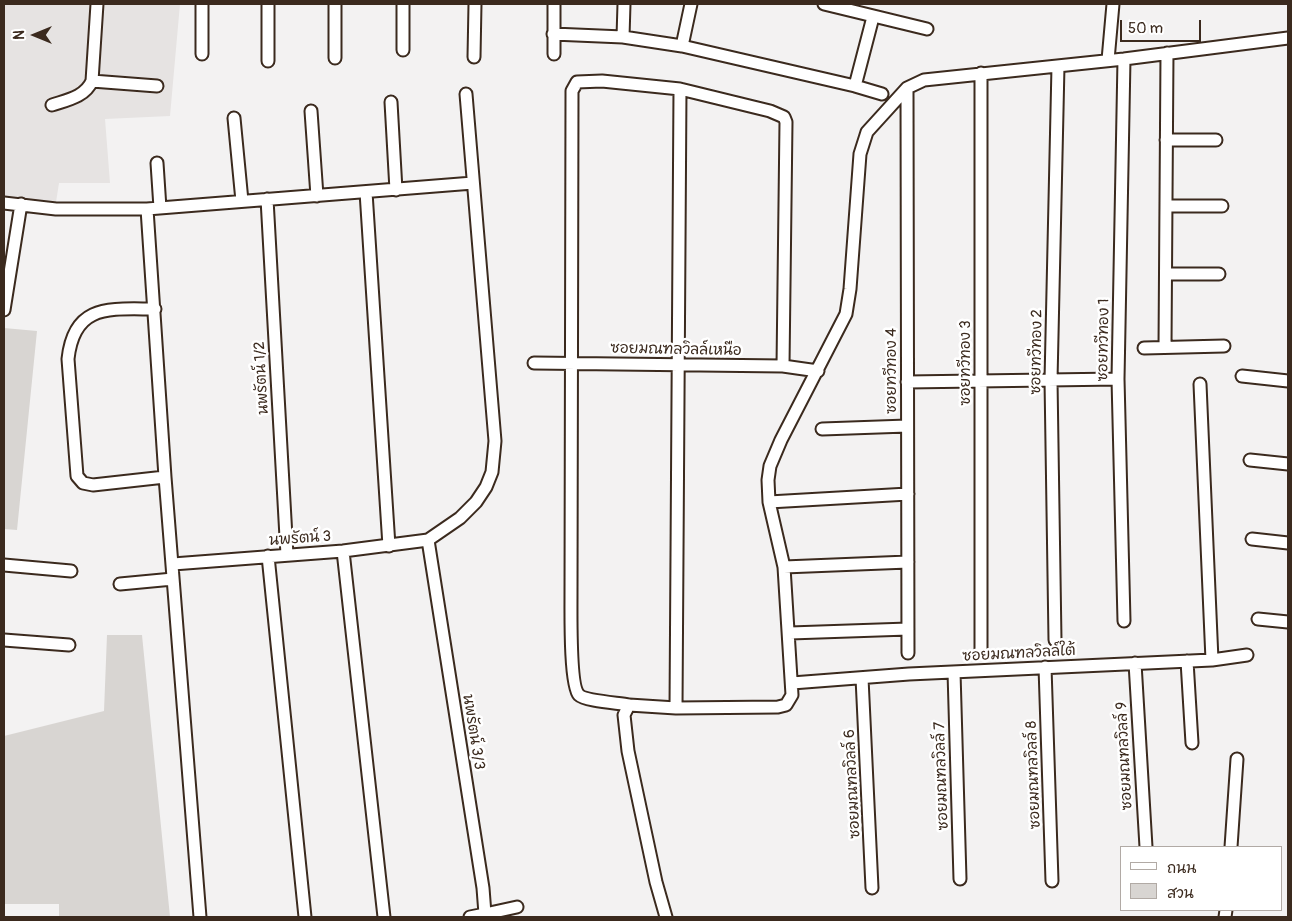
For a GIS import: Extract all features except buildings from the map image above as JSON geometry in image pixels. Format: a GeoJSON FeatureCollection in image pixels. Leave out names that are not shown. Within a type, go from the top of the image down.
{"type":"FeatureCollection","features":[{"type":"Feature","properties":{"kind":"street"},"geometry":{"type":"LineString","coordinates":[[52,105],[84,93],[92,81],[97,4]]}},
{"type":"Feature","properties":{"kind":"street"},"geometry":{"type":"LineString","coordinates":[[202,4],[202,54]]}},
{"type":"Feature","properties":{"kind":"street"},"geometry":{"type":"LineString","coordinates":[[268,4],[268,61]]}},
{"type":"Feature","properties":{"kind":"street"},"geometry":{"type":"LineString","coordinates":[[335,4],[335,58]]}},
{"type":"Feature","properties":{"kind":"street"},"geometry":{"type":"LineString","coordinates":[[402,50],[403,4]]}},
{"type":"Feature","properties":{"kind":"street"},"geometry":{"type":"LineString","coordinates":[[474,57],[475,4]]}},
{"type":"Feature","properties":{"kind":"street"},"geometry":{"type":"LineString","coordinates":[[554,4],[554,54]]}},
{"type":"Feature","properties":{"kind":"street"},"geometry":{"type":"LineString","coordinates":[[624,4],[624,37]]}},
{"type":"Feature","properties":{"kind":"street"},"geometry":{"type":"LineString","coordinates":[[682,46],[691,4]]}},
{"type":"Feature","properties":{"kind":"street"},"geometry":{"type":"LineString","coordinates":[[824,4],[927,29]]}},
{"type":"Feature","properties":{"kind":"street"},"geometry":{"type":"LineString","coordinates":[[1108,60],[1113,4]]}},
{"type":"Feature","properties":{"kind":"street"},"geometry":{"type":"LineString","coordinates":[[855,86],[873,17]]}},
{"type":"Feature","properties":{"kind":"street"},"geometry":{"type":"LineString","coordinates":[[553,34],[624,37],[682,46],[882,94]]}},
{"type":"Feature","properties":{"kind":"street"},"geometry":{"type":"LineString","coordinates":[[783,366],[786,122],[781,115],[680,89],[602,81],[583,81],[574,86],[571,598],[574,684],[576,691],[582,697],[628,705],[676,708],[778,708],[790,701],[792,683],[790,633],[784,567],[769,502],[768,480],[770,466],[846,314],[849,302],[863,140],[866,132],[906,88],[924,80],[1124,59],[1288,38]]}},
{"type":"Feature","properties":{"kind":"street"},"geometry":{"type":"LineString","coordinates":[[1165,347],[1167,53]]}},
{"type":"Feature","properties":{"kind":"street","name":"ซอยทวีทอง 1"},"geometry":{"type":"LineString","coordinates":[[1124,59],[1118,379],[1124,621]]}},
{"type":"Feature","properties":{"kind":"street","name":"ซอยทวีทอง 2"},"geometry":{"type":"LineString","coordinates":[[1055,640],[1050,380],[1058,66]]}},
{"type":"Feature","properties":{"kind":"street","name":"ซอยทวีทอง 3"},"geometry":{"type":"LineString","coordinates":[[981,73],[981,652]]}},
{"type":"Feature","properties":{"kind":"street"},"geometry":{"type":"LineString","coordinates":[[92,81],[157,86]]}},
{"type":"Feature","properties":{"kind":"street","name":"ซอยทวีทอง 4"},"geometry":{"type":"LineString","coordinates":[[906,88],[908,653]]}},
{"type":"Feature","properties":{"kind":"street"},"geometry":{"type":"LineString","coordinates":[[676,708],[680,89]]}},
{"type":"Feature","properties":{"kind":"street"},"geometry":{"type":"LineString","coordinates":[[428,540],[452,526],[476,502],[492,472],[495,441],[466,94]]}},
{"type":"Feature","properties":{"kind":"street"},"geometry":{"type":"LineString","coordinates":[[391,102],[396,190]]}},
{"type":"Feature","properties":{"kind":"street"},"geometry":{"type":"LineString","coordinates":[[311,111],[317,196]]}},
{"type":"Feature","properties":{"kind":"street"},"geometry":{"type":"LineString","coordinates":[[234,118],[242,201]]}},
{"type":"Feature","properties":{"kind":"street"},"geometry":{"type":"LineString","coordinates":[[1166,140],[1216,140]]}},
{"type":"Feature","properties":{"kind":"street"},"geometry":{"type":"LineString","coordinates":[[158,163],[160,208]]}},
{"type":"Feature","properties":{"kind":"street"},"geometry":{"type":"LineString","coordinates":[[4,203],[84,210],[147,209],[473,184]]}},
{"type":"Feature","properties":{"kind":"street"},"geometry":{"type":"LineString","coordinates":[[366,192],[389,546]]}},
{"type":"Feature","properties":{"kind":"street","name":"นพรัตน์ 1/2"},"geometry":{"type":"LineString","coordinates":[[267,199],[288,555]]}},
{"type":"Feature","properties":{"kind":"street"},"geometry":{"type":"LineString","coordinates":[[4,310],[21,204]]}},
{"type":"Feature","properties":{"kind":"street"},"geometry":{"type":"LineString","coordinates":[[1166,206],[1222,206]]}},
{"type":"Feature","properties":{"kind":"street"},"geometry":{"type":"LineString","coordinates":[[147,209],[165,477],[200,917]]}},
{"type":"Feature","properties":{"kind":"street"},"geometry":{"type":"LineString","coordinates":[[1166,274],[1219,274]]}},
{"type":"Feature","properties":{"kind":"street"},"geometry":{"type":"LineString","coordinates":[[155,309],[100,311],[75,329],[70,341],[68,359],[77,476],[83,483],[92,485],[165,477]]}},
{"type":"Feature","properties":{"kind":"street"},"geometry":{"type":"LineString","coordinates":[[1144,348],[1224,346]]}},
{"type":"Feature","properties":{"kind":"street","name":"ซอยมณฑลวิลล์เหนือ"},"geometry":{"type":"LineString","coordinates":[[534,363],[783,366],[818,371]]}},
{"type":"Feature","properties":{"kind":"street"},"geometry":{"type":"LineString","coordinates":[[1242,376],[1288,381]]}},
{"type":"Feature","properties":{"kind":"street"},"geometry":{"type":"LineString","coordinates":[[907,382],[1118,379]]}},
{"type":"Feature","properties":{"kind":"street"},"geometry":{"type":"LineString","coordinates":[[1200,384],[1212,660]]}},
{"type":"Feature","properties":{"kind":"street"},"geometry":{"type":"LineString","coordinates":[[822,429],[908,426]]}},
{"type":"Feature","properties":{"kind":"street"},"geometry":{"type":"LineString","coordinates":[[1250,460],[1288,464]]}},
{"type":"Feature","properties":{"kind":"street"},"geometry":{"type":"LineString","coordinates":[[769,502],[908,494]]}},
{"type":"Feature","properties":{"kind":"street"},"geometry":{"type":"LineString","coordinates":[[1252,539],[1288,544]]}},
{"type":"Feature","properties":{"kind":"street","name":"นพรัตน์ 3"},"geometry":{"type":"LineString","coordinates":[[173,564],[343,551],[428,540]]}},
{"type":"Feature","properties":{"kind":"street","name":"นพรัตน์ 3/3"},"geometry":{"type":"LineString","coordinates":[[428,540],[483,888],[484,914]]}},
{"type":"Feature","properties":{"kind":"street"},"geometry":{"type":"LineString","coordinates":[[343,551],[384,917]]}},
{"type":"Feature","properties":{"kind":"street"},"geometry":{"type":"LineString","coordinates":[[268,556],[305,917]]}},
{"type":"Feature","properties":{"kind":"street"},"geometry":{"type":"LineString","coordinates":[[784,567],[908,562]]}},
{"type":"Feature","properties":{"kind":"street"},"geometry":{"type":"LineString","coordinates":[[4,565],[71,571]]}},
{"type":"Feature","properties":{"kind":"street"},"geometry":{"type":"LineString","coordinates":[[120,584],[173,578]]}},
{"type":"Feature","properties":{"kind":"street"},"geometry":{"type":"LineString","coordinates":[[1258,619],[1288,622]]}},
{"type":"Feature","properties":{"kind":"street"},"geometry":{"type":"LineString","coordinates":[[790,633],[908,629]]}},
{"type":"Feature","properties":{"kind":"street"},"geometry":{"type":"LineString","coordinates":[[4,640],[69,645]]}},
{"type":"Feature","properties":{"kind":"street","name":"ซอยมณฑลวิลล์ใต้"},"geometry":{"type":"LineString","coordinates":[[792,683],[1045,667],[1212,660],[1247,655]]}},
{"type":"Feature","properties":{"kind":"street"},"geometry":{"type":"LineString","coordinates":[[1187,661],[1192,743]]}},
{"type":"Feature","properties":{"kind":"street","name":"ซอยมณฑลวิลล์ 9"},"geometry":{"type":"LineString","coordinates":[[1135,663],[1146,846]]}},
{"type":"Feature","properties":{"kind":"street","name":"ซอยมณฑลวิลล์ 8"},"geometry":{"type":"LineString","coordinates":[[1045,667],[1052,881]]}},
{"type":"Feature","properties":{"kind":"street","name":"ซอยมณฑลวิลล์ 7"},"geometry":{"type":"LineString","coordinates":[[954,672],[960,879]]}},
{"type":"Feature","properties":{"kind":"street","name":"ซอยมณฑลวิลล์ 6"},"geometry":{"type":"LineString","coordinates":[[862,678],[872,888]]}},
{"type":"Feature","properties":{"kind":"street"},"geometry":{"type":"LineString","coordinates":[[628,705],[624,715],[628,751],[654,873],[666,917]]}},
{"type":"Feature","properties":{"kind":"street"},"geometry":{"type":"LineString","coordinates":[[1231,846],[1237,758]]}},
{"type":"Feature","properties":{"kind":"street"},"geometry":{"type":"LineString","coordinates":[[470,917],[517,907]]}},
{"type":"Feature","properties":{"kind":"shaded area"},"geometry":{"type":"Polygon","coordinates":[[[4,4],[180,4],[170,116],[105,119],[110,183],[59,183],[54,215],[4,208],[4,4]]]}},
{"type":"Feature","properties":{"kind":"green space"},"geometry":{"type":"Polygon","coordinates":[[[4,328],[37,331],[17,530],[4,529],[4,328]]]}},
{"type":"Feature","properties":{"kind":"green space"},"geometry":{"type":"Polygon","coordinates":[[[107,635],[142,635],[170,917],[59,917],[59,904],[4,904],[4,736],[104,711],[107,635]]]}}]}
